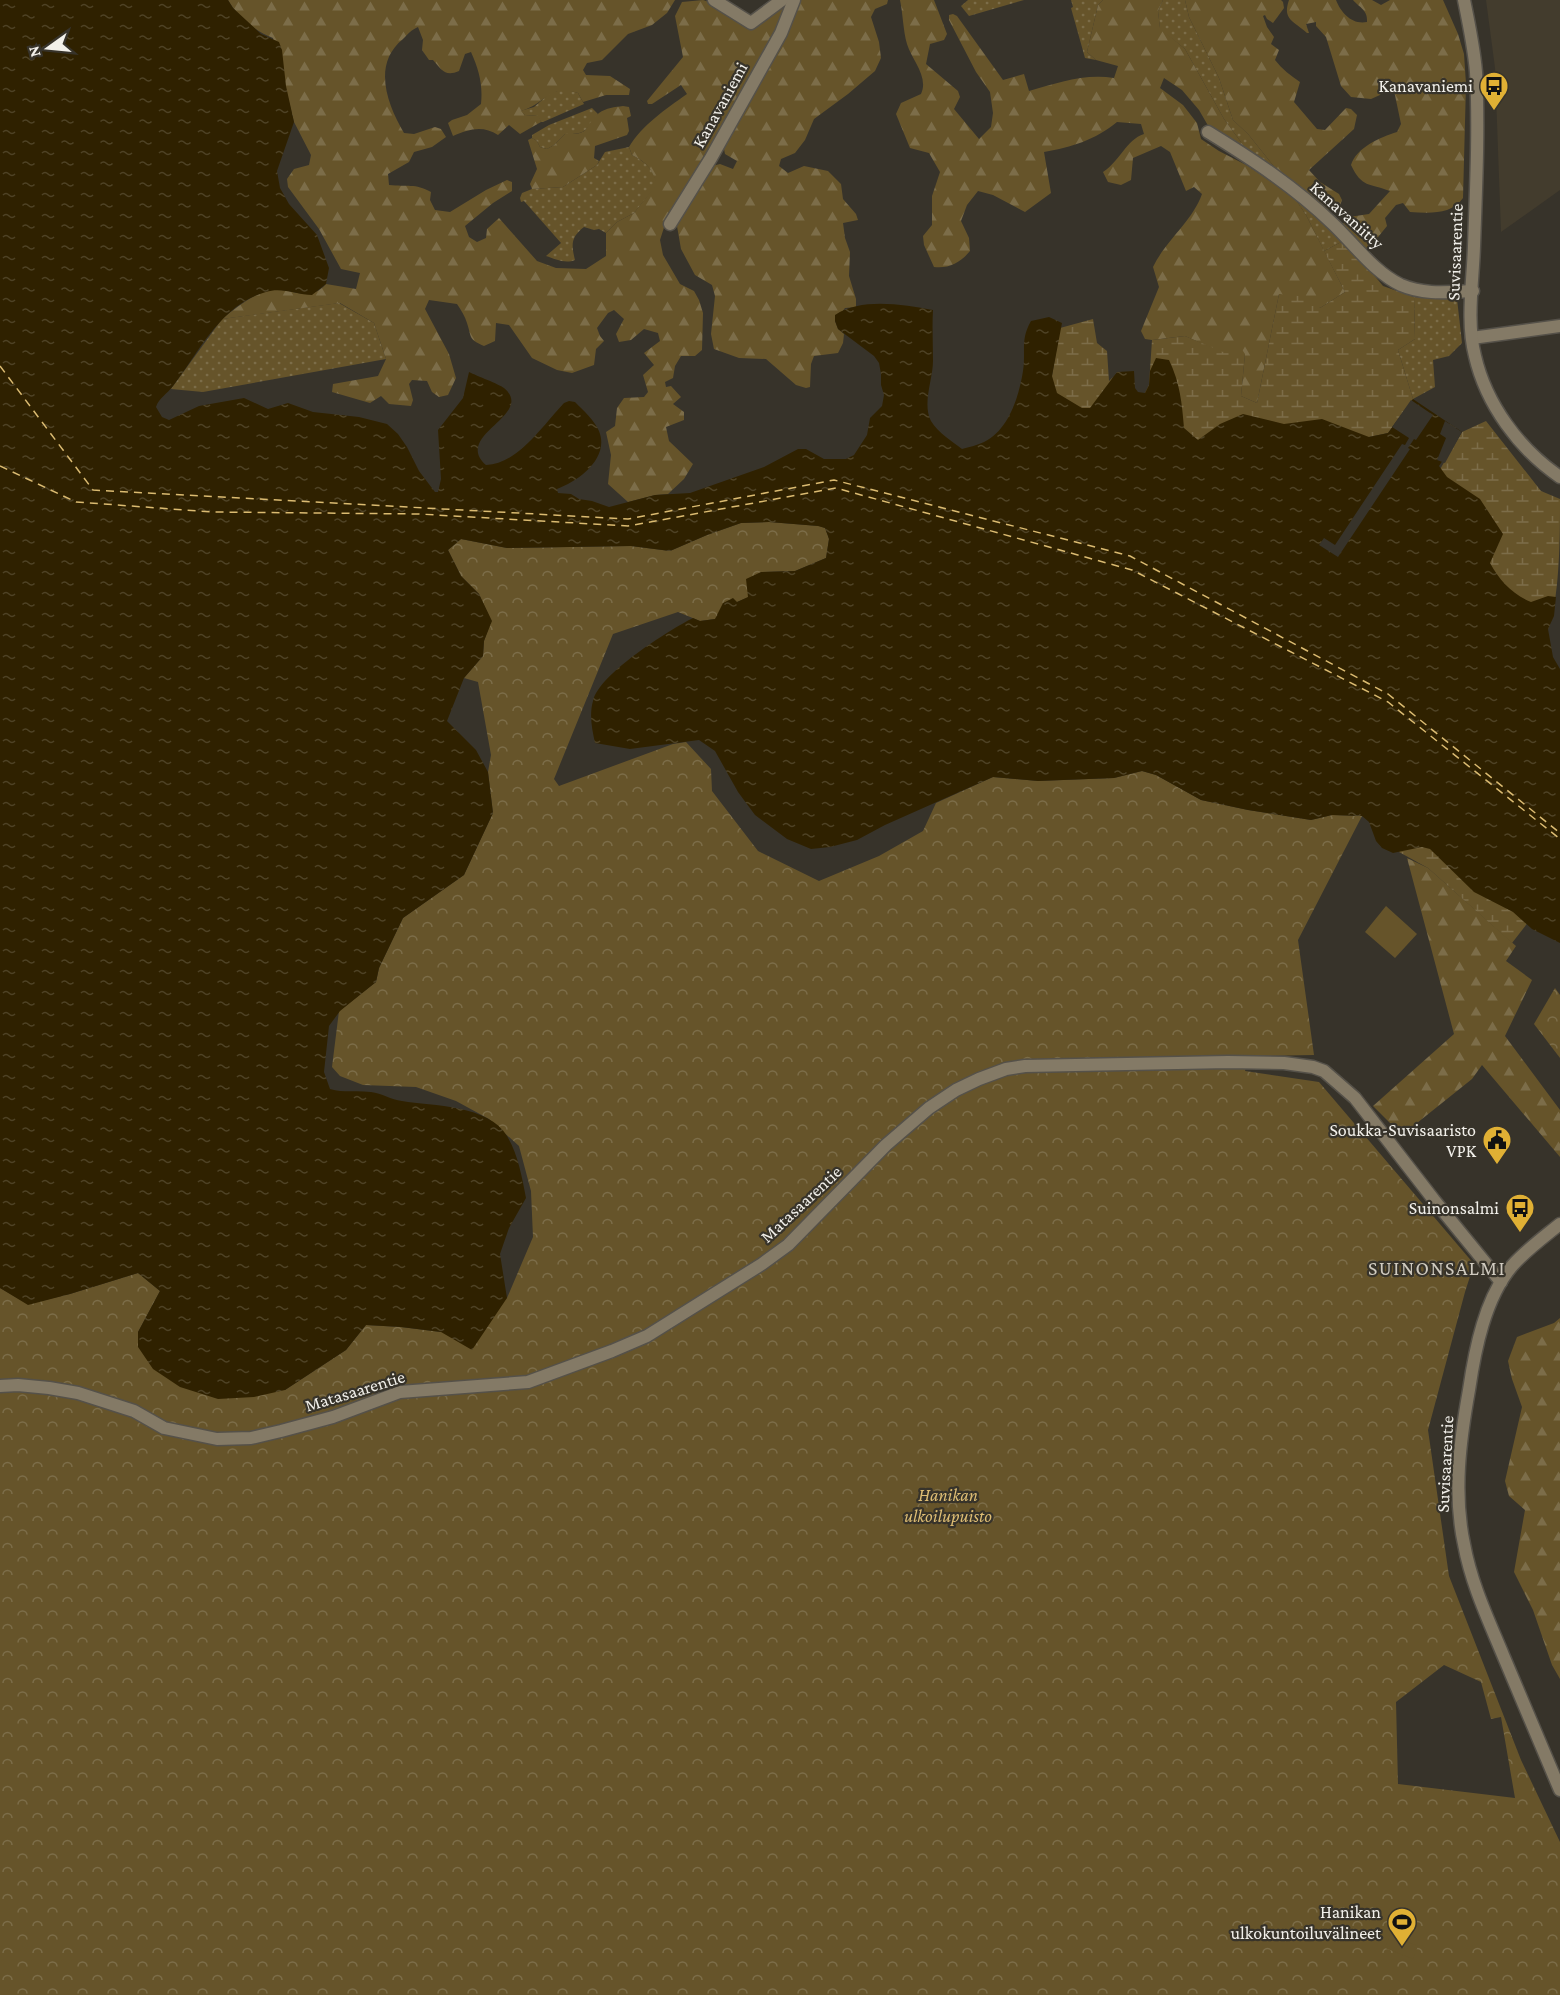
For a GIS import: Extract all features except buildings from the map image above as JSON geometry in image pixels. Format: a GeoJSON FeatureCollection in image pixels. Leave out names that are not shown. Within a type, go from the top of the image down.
{"type":"FeatureCollection","features":[{"type":"Feature","properties":{"kind":"street"},"geometry":{"type":"LineString","coordinates":[[714,0],[751,23],[782,0]]}},
{"type":"Feature","properties":{"kind":"street","name":"Kanavaniemi"},"geometry":{"type":"LineString","coordinates":[[670,224],[711,158],[781,33],[794,0]]}},
{"type":"Feature","properties":{"kind":"street","name":"Suvisaarentie"},"geometry":{"type":"LineString","coordinates":[[1464,0],[1476,72],[1472,338],[1474,355],[1489,395],[1504,421],[1524,445],[1560,477]]}},
{"type":"Feature","properties":{"kind":"street","name":"Kanavaniitty"},"geometry":{"type":"LineString","coordinates":[[1208,132],[1261,164],[1332,223],[1394,282],[1422,291],[1440,293],[1473,291]]}},
{"type":"Feature","properties":{"kind":"street"},"geometry":{"type":"LineString","coordinates":[[1472,338],[1560,327]]}},
{"type":"Feature","properties":{"kind":"street","name":"Matasaarentie"},"geometry":{"type":"LineString","coordinates":[[0,1386],[49,1388],[78,1393],[134,1411],[164,1428],[217,1439],[251,1438],[281,1431],[333,1417],[400,1392],[528,1382],[646,1336],[754,1270],[788,1245],[886,1145],[929,1108],[956,1090],[979,1079],[1006,1069],[1025,1066],[1228,1062],[1284,1063],[1324,1071],[1355,1098],[1434,1200],[1502,1282]]}},
{"type":"Feature","properties":{"kind":"street","name":"Suvisaarentie"},"geometry":{"type":"LineString","coordinates":[[1560,1224],[1513,1266],[1502,1282],[1480,1334],[1467,1401],[1459,1464],[1463,1542],[1475,1587],[1560,1790]]}},
{"type":"Feature","properties":{"kind":"shaded area"},"geometry":{"type":"Polygon","coordinates":[[[1486,0],[1560,0],[1560,190],[1501,232],[1495,68],[1486,0]]]}},
{"type":"Feature","properties":{"kind":"green space"},"geometry":{"type":"Polygon","coordinates":[[[228,0],[675,0],[667,13],[652,25],[628,34],[602,60],[587,63],[583,70],[586,75],[610,76],[630,89],[629,95],[606,95],[583,102],[578,93],[560,91],[554,93],[521,111],[525,115],[539,116],[541,122],[520,134],[509,125],[498,135],[487,130],[476,129],[453,136],[448,123],[467,115],[481,104],[480,78],[471,52],[465,54],[459,71],[444,72],[433,60],[429,60],[422,50],[423,40],[418,27],[393,49],[388,60],[385,72],[388,97],[404,133],[414,134],[435,127],[441,129],[446,137],[432,147],[414,152],[409,162],[388,174],[389,185],[415,186],[425,189],[431,192],[430,200],[435,210],[450,212],[486,190],[507,180],[512,182],[512,191],[465,226],[469,237],[477,242],[486,238],[487,229],[499,218],[537,261],[556,268],[586,269],[606,256],[606,233],[617,222],[634,213],[656,185],[651,171],[632,155],[629,147],[648,125],[687,94],[681,85],[652,104],[648,104],[647,101],[683,57],[675,16],[682,2],[703,0],[709,2],[752,28],[783,3],[788,4],[773,39],[668,215],[660,240],[663,255],[680,284],[694,291],[703,313],[702,350],[695,356],[681,356],[675,366],[673,378],[665,382],[666,387],[671,386],[681,397],[673,404],[684,412],[684,420],[666,427],[669,441],[693,464],[684,479],[668,494],[628,502],[608,484],[611,455],[606,432],[615,426],[617,408],[624,398],[644,397],[648,392],[643,375],[654,365],[644,353],[660,341],[658,333],[644,329],[631,340],[619,342],[616,334],[624,319],[614,310],[608,313],[597,328],[604,341],[596,349],[594,365],[572,373],[557,370],[532,358],[509,325],[496,323],[495,341],[484,346],[475,342],[457,304],[429,300],[425,309],[449,354],[456,378],[448,395],[439,397],[432,392],[427,381],[412,380],[409,384],[413,400],[411,406],[389,404],[381,396],[370,403],[332,392],[333,384],[378,376],[386,359],[374,323],[340,303],[222,319],[252,298],[272,290],[307,294],[319,290],[326,284],[356,289],[360,273],[341,269],[319,229],[288,187],[287,179],[294,169],[309,165],[311,155],[294,122],[273,38],[248,23],[236,12],[228,0]]]}},
{"type":"Feature","properties":{"kind":"green space"},"geometry":{"type":"Polygon","coordinates":[[[798,0],[888,0],[887,4],[875,9],[871,17],[879,42],[881,58],[875,71],[814,119],[805,140],[795,153],[781,159],[779,166],[788,173],[804,166],[828,171],[841,184],[843,199],[856,214],[858,220],[843,223],[850,252],[849,276],[856,307],[845,308],[835,321],[838,329],[844,334],[843,343],[838,353],[814,356],[811,364],[810,387],[806,388],[796,385],[766,359],[739,358],[714,349],[711,334],[715,296],[712,285],[695,275],[681,249],[677,226],[686,205],[708,167],[720,164],[733,169],[737,161],[725,154],[723,144],[798,0]]]}},
{"type":"Feature","properties":{"kind":"green space"},"geometry":{"type":"Polygon","coordinates":[[[900,0],[934,0],[947,34],[944,40],[930,44],[926,64],[958,91],[960,97],[954,109],[979,139],[991,127],[993,113],[990,92],[976,72],[949,20],[949,15],[957,16],[1003,80],[1024,74],[1029,91],[1082,78],[1114,78],[1118,66],[1096,60],[1087,52],[1098,5],[1103,0],[1163,0],[1158,11],[1160,28],[1185,49],[1224,119],[1249,153],[1210,129],[1199,110],[1182,90],[1164,78],[1160,88],[1183,105],[1197,123],[1201,139],[1248,166],[1294,197],[1306,215],[1345,292],[1320,308],[1279,294],[1257,403],[1241,396],[1245,354],[1223,353],[1185,336],[1145,339],[1141,331],[1159,287],[1153,267],[1158,257],[1192,213],[1202,194],[1194,187],[1186,191],[1170,152],[1161,146],[1133,158],[1131,180],[1121,185],[1108,182],[1103,172],[1128,145],[1144,134],[1141,124],[1117,122],[1083,142],[1044,152],[1051,193],[1025,212],[993,195],[978,191],[967,205],[961,221],[969,238],[970,251],[954,264],[934,267],[924,245],[923,236],[932,225],[932,196],[940,172],[929,153],[910,148],[896,114],[901,103],[921,94],[923,88],[921,75],[907,44],[900,0]]]}},
{"type":"Feature","properties":{"kind":"green space"},"geometry":{"type":"Polygon","coordinates":[[[968,0],[1024,0],[969,16],[961,6],[968,0]]]}},
{"type":"Feature","properties":{"kind":"green space"},"geometry":{"type":"Polygon","coordinates":[[[1071,0],[1103,0],[1098,5],[1087,52],[1096,60],[1085,58],[1071,8],[1073,7],[1071,0]]]}},
{"type":"Feature","properties":{"kind":"green space"},"geometry":{"type":"Polygon","coordinates":[[[1163,0],[1185,0],[1189,17],[1219,78],[1233,120],[1248,134],[1280,174],[1249,153],[1224,119],[1185,49],[1160,29],[1158,11],[1163,0]]]}},
{"type":"Feature","properties":{"kind":"green space"},"geometry":{"type":"Polygon","coordinates":[[[1185,0],[1281,0],[1283,2],[1284,8],[1273,23],[1265,15],[1263,16],[1274,37],[1271,44],[1279,50],[1275,60],[1300,82],[1294,102],[1317,129],[1325,130],[1346,108],[1351,109],[1357,115],[1354,129],[1309,170],[1320,182],[1339,194],[1342,200],[1339,208],[1323,210],[1280,174],[1248,134],[1233,120],[1219,78],[1189,17],[1185,0]]]}},
{"type":"Feature","properties":{"kind":"green space"},"geometry":{"type":"Polygon","coordinates":[[[1289,0],[1336,0],[1352,20],[1367,22],[1363,10],[1353,0],[1372,0],[1381,5],[1390,0],[1443,0],[1464,54],[1466,84],[1463,198],[1458,204],[1446,210],[1432,212],[1410,212],[1403,203],[1396,205],[1385,218],[1387,226],[1366,252],[1340,227],[1349,217],[1369,214],[1390,191],[1363,181],[1351,165],[1363,148],[1397,132],[1401,124],[1392,81],[1386,80],[1380,95],[1371,99],[1351,97],[1341,86],[1326,37],[1316,26],[1316,22],[1306,24],[1309,33],[1307,33],[1290,20],[1287,12],[1289,0]]]}},
{"type":"Feature","properties":{"kind":"green space"},"geometry":{"type":"Polygon","coordinates":[[[565,89],[578,93],[584,104],[543,122],[538,116],[525,115],[520,111],[534,107],[550,93],[565,89]]]}},
{"type":"Feature","properties":{"kind":"green space"},"geometry":{"type":"Polygon","coordinates":[[[623,106],[629,107],[631,116],[627,118],[629,131],[627,135],[595,146],[594,158],[599,161],[597,165],[563,187],[532,189],[530,184],[537,169],[528,140],[532,138],[540,147],[547,149],[565,134],[580,133],[587,129],[602,111],[623,106]]]}},
{"type":"Feature","properties":{"kind":"green space"},"geometry":{"type":"Polygon","coordinates":[[[592,108],[598,114],[588,128],[577,134],[565,134],[547,149],[540,147],[532,138],[532,135],[549,125],[592,108]]]}},
{"type":"Feature","properties":{"kind":"green space"},"geometry":{"type":"Polygon","coordinates":[[[629,147],[632,155],[651,171],[657,185],[634,213],[617,222],[606,233],[599,229],[584,227],[573,241],[575,260],[556,260],[546,256],[561,243],[524,201],[521,202],[522,193],[532,189],[563,187],[597,165],[605,152],[629,147]]]}},
{"type":"Feature","properties":{"kind":"green space"},"geometry":{"type":"Polygon","coordinates":[[[1294,197],[1345,240],[1324,251],[1294,197]]]}},
{"type":"Feature","properties":{"kind":"green space"},"geometry":{"type":"Polygon","coordinates":[[[1345,240],[1383,286],[1414,297],[1415,339],[1398,350],[1413,399],[1388,433],[1219,468],[1145,393],[1149,385],[1152,340],[1185,336],[1223,352],[1239,345],[1245,354],[1241,396],[1257,403],[1279,294],[1308,297],[1320,308],[1345,292],[1324,251],[1345,240]]]}},
{"type":"Feature","properties":{"kind":"green space"},"geometry":{"type":"Polygon","coordinates":[[[1414,297],[1457,299],[1462,343],[1449,356],[1433,360],[1435,387],[1413,399],[1398,350],[1415,339],[1414,297]]]}},
{"type":"Feature","properties":{"kind":"green space"},"geometry":{"type":"Polygon","coordinates":[[[339,303],[374,323],[386,359],[203,392],[171,389],[222,319],[339,303]]]}},
{"type":"Feature","properties":{"kind":"green space"},"geometry":{"type":"Polygon","coordinates":[[[1093,319],[1097,343],[1107,351],[1109,381],[1113,377],[1051,507],[1052,376],[1060,328],[1093,319]]]}},
{"type":"Feature","properties":{"kind":"green space"},"geometry":{"type":"Polygon","coordinates":[[[1486,421],[1541,491],[1560,499],[1557,584],[1548,629],[1406,527],[1462,432],[1486,421]]]}},
{"type":"Feature","properties":{"kind":"green space","name":"Hanikan ulkoilupuisto"},"geometry":{"type":"Polygon","coordinates":[[[769,522],[825,528],[829,539],[826,558],[795,571],[761,572],[749,597],[737,602],[715,619],[700,621],[678,612],[613,634],[554,779],[559,786],[673,744],[686,742],[711,769],[712,791],[758,851],[819,881],[879,856],[923,831],[936,803],[993,777],[1038,781],[1114,778],[1142,771],[1156,775],[1201,800],[1248,810],[1311,820],[1332,815],[1362,816],[1298,940],[1314,1055],[1249,1056],[1245,1071],[1319,1082],[1474,1264],[1428,1430],[1449,1576],[1521,1760],[1560,1842],[1560,1995],[0,1995],[0,1288],[28,1304],[138,1273],[160,1291],[138,1332],[285,1390],[346,1350],[366,1325],[441,1332],[507,1298],[533,1237],[531,1191],[519,1146],[489,1119],[456,1101],[416,1087],[363,1085],[340,1076],[332,1067],[339,1011],[376,982],[379,968],[403,918],[464,875],[493,813],[488,772],[491,755],[478,682],[464,678],[483,656],[484,641],[491,621],[479,594],[461,576],[448,550],[461,539],[507,548],[631,546],[670,551],[741,523],[769,522]],[[1444,1665],[1396,1702],[1398,1784],[1515,1798],[1501,1717],[1491,1719],[1481,1682],[1444,1665]]]}},
{"type":"Feature","properties":{"kind":"green space"},"geometry":{"type":"Polygon","coordinates":[[[1434,803],[1560,881],[1512,943],[1428,868],[1399,852],[1434,803]]]}},
{"type":"Feature","properties":{"kind":"green space"},"geometry":{"type":"Polygon","coordinates":[[[1407,858],[1428,868],[1516,946],[1506,961],[1532,980],[1505,1036],[1560,1110],[1560,1157],[1482,1065],[1472,1079],[1402,1135],[1373,1106],[1454,1034],[1407,858]]]}},
{"type":"Feature","properties":{"kind":"green space"},"geometry":{"type":"Polygon","coordinates":[[[1386,906],[1417,934],[1395,958],[1365,932],[1386,906]]]}},
{"type":"Feature","properties":{"kind":"green space"},"geometry":{"type":"Polygon","coordinates":[[[1555,988],[1560,995],[1560,1058],[1534,1024],[1555,988]]]}},
{"type":"Feature","properties":{"kind":"green space"},"geometry":{"type":"Polygon","coordinates":[[[1560,1318],[1560,1679],[1552,1665],[1533,1610],[1514,1572],[1525,1510],[1509,1496],[1505,1481],[1522,1407],[1508,1361],[1517,1337],[1554,1323],[1560,1318]]]}},
{"type":"Feature","properties":{"kind":"green space","name":"Hanikan ulkokuntoiluvälineet"},"geometry":{"type":"Polygon","coordinates":[[[1390,1935],[1418,1946],[1413,1959],[1385,1948],[1390,1935]]]}},
{"type":"Feature","properties":{"kind":"water"},"geometry":{"type":"Polygon","coordinates":[[[0,0],[228,0],[233,8],[261,34],[279,42],[294,122],[277,171],[280,188],[289,204],[317,235],[329,268],[326,284],[312,295],[272,291],[250,298],[236,307],[212,331],[173,386],[157,404],[156,407],[162,417],[169,420],[199,406],[244,398],[268,409],[288,403],[313,412],[359,417],[387,424],[398,434],[419,471],[435,492],[438,492],[441,479],[438,430],[463,398],[469,372],[501,386],[511,398],[510,407],[479,444],[478,454],[486,465],[498,463],[519,451],[564,403],[575,402],[597,427],[601,441],[600,450],[590,467],[574,480],[557,489],[558,493],[571,494],[579,499],[609,507],[655,495],[690,493],[764,467],[798,449],[806,449],[824,459],[846,459],[854,455],[867,435],[870,418],[882,406],[884,395],[879,363],[874,356],[838,329],[835,315],[846,309],[870,304],[933,310],[933,368],[928,399],[929,414],[937,429],[962,449],[993,437],[1006,421],[1021,381],[1024,340],[1028,328],[1031,321],[1049,317],[1062,323],[1052,376],[1057,393],[1082,408],[1090,408],[1117,372],[1134,371],[1135,388],[1138,392],[1145,393],[1149,385],[1150,371],[1156,358],[1169,360],[1180,393],[1184,428],[1198,440],[1220,424],[1243,414],[1284,424],[1322,419],[1369,437],[1388,433],[1413,399],[1462,432],[1439,466],[1447,477],[1480,499],[1503,534],[1490,563],[1498,576],[1512,591],[1531,602],[1548,596],[1556,597],[1554,616],[1548,629],[1553,657],[1560,669],[1560,943],[1532,929],[1513,912],[1474,892],[1430,849],[1422,847],[1393,853],[1382,848],[1376,841],[1369,822],[1362,816],[1332,815],[1311,820],[1248,810],[1201,800],[1156,775],[1142,771],[1114,778],[1038,781],[993,777],[885,825],[857,840],[811,849],[787,839],[755,815],[738,792],[715,751],[699,740],[630,749],[595,743],[591,712],[598,690],[621,666],[652,642],[693,618],[700,621],[715,619],[723,603],[733,598],[737,602],[748,597],[746,579],[761,572],[795,571],[826,558],[829,539],[825,528],[769,522],[741,523],[670,551],[631,546],[507,548],[461,539],[448,550],[461,576],[479,594],[492,621],[484,641],[483,656],[464,678],[447,721],[476,750],[488,772],[493,813],[464,875],[403,918],[379,968],[376,982],[340,1011],[329,1026],[324,1072],[330,1089],[366,1091],[398,1100],[459,1109],[487,1118],[499,1126],[511,1143],[517,1158],[526,1198],[509,1228],[500,1254],[507,1298],[472,1350],[441,1332],[366,1325],[346,1350],[285,1390],[254,1397],[218,1399],[180,1387],[153,1369],[138,1347],[138,1332],[160,1291],[138,1273],[28,1305],[0,1288],[0,0]]]}},
{"type":"Feature","properties":{"kind":"pier"},"geometry":{"type":"Polygon","coordinates":[[[1411,400],[1433,415],[1416,440],[1414,439],[1408,448],[1410,449],[1338,557],[1319,545],[1324,538],[1335,545],[1402,444],[1405,445],[1409,438],[1392,427],[1411,400]]]}},
{"type":"Feature","properties":{"kind":"pier"},"geometry":{"type":"Polygon","coordinates":[[[1445,421],[1462,432],[1445,463],[1437,460],[1446,438],[1440,434],[1445,421]]]}},
{"type":"Feature","properties":{"kind":"ferry route"},"geometry":{"type":"LineString","coordinates":[[0,366],[93,490],[628,519],[834,480],[1130,556],[1388,694],[1560,833]]}},
{"type":"Feature","properties":{"kind":"ferry route"},"geometry":{"type":"LineString","coordinates":[[0,466],[76,502],[213,512],[419,514],[628,526],[836,488],[1132,570],[1388,702],[1560,839]]}},
{"type":"Feature","properties":{"kind":"place","name":"Kanavaniemi"},"geometry":{"type":"Point","coordinates":[1494,112]}},
{"type":"Feature","properties":{"kind":"place","name":"Soukka-Suvisaaristo VPK"},"geometry":{"type":"Point","coordinates":[1497,1166]}},
{"type":"Feature","properties":{"kind":"place","name":"Suinonsalmi"},"geometry":{"type":"Point","coordinates":[1520,1234]}},
{"type":"Feature","properties":{"kind":"place","name":"Hanikan ulkokuntoiluvälineet"},"geometry":{"type":"Point","coordinates":[1402,1948]}},
{"type":"Feature","properties":{"kind":"district","name":"SUINONSALMI"},"geometry":{"type":"Point","coordinates":[1437,1268]}}]}
